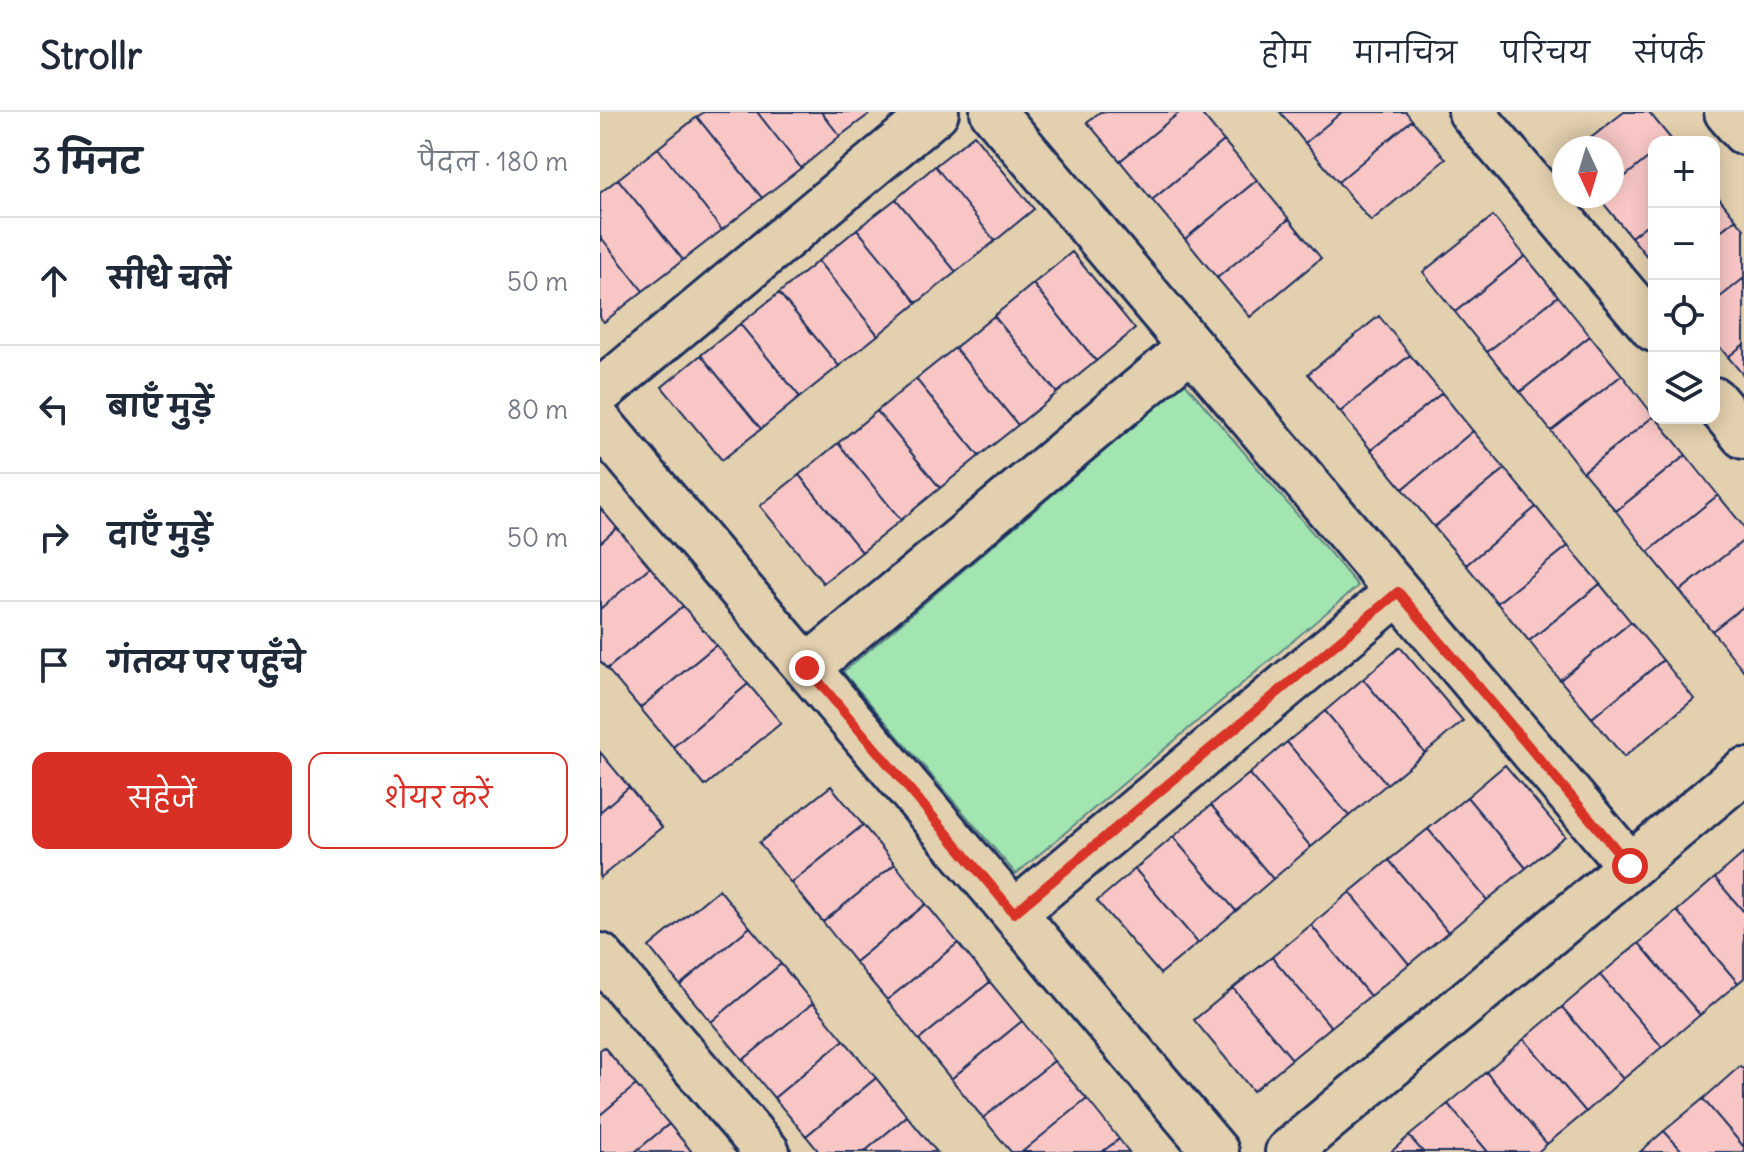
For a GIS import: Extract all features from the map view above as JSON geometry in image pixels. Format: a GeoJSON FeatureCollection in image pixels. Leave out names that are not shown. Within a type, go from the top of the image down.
{"type":"FeatureCollection","features":[{"type":"Feature","properties":{"kind":"street"},"geometry":{"type":"LineString","coordinates":[[600,392],[936,112]]}},
{"type":"Feature","properties":{"kind":"street"},"geometry":{"type":"LineString","coordinates":[[993,112],[1630,866]]}},
{"type":"Feature","properties":{"kind":"street"},"geometry":{"type":"LineString","coordinates":[[1471,112],[1648,322]]}},
{"type":"Feature","properties":{"kind":"street"},"geometry":{"type":"LineString","coordinates":[[1727,112],[1744,132]]}},
{"type":"Feature","properties":{"kind":"street"},"geometry":{"type":"LineString","coordinates":[[807,668],[1191,347]]}},
{"type":"Feature","properties":{"kind":"street"},"geometry":{"type":"LineString","coordinates":[[1720,407],[1744,436]]}},
{"type":"Feature","properties":{"kind":"street"},"geometry":{"type":"LineString","coordinates":[[600,423],[1216,1152]]}},
{"type":"Feature","properties":{"kind":"street"},"geometry":{"type":"LineString","coordinates":[[1014,913],[1398,592]]}},
{"type":"Feature","properties":{"kind":"street"},"geometry":{"type":"LineString","coordinates":[[1288,1152],[1744,771]]}},
{"type":"Feature","properties":{"kind":"street"},"geometry":{"type":"LineString","coordinates":[[600,956],[767,1152]]}},
{"type":"Feature","properties":{"kind":"green space"},"geometry":{"type":"Polygon","coordinates":[[[1185,383],[1358,586],[1016,874],[843,672],[1185,383]]]}},
{"type":"Feature","properties":{"kind":"building"},"geometry":{"type":"Polygon","coordinates":[[[704,112],[757,112],[801,168],[762,198],[697,117],[704,112]]]}},
{"type":"Feature","properties":{"kind":"building"},"geometry":{"type":"Polygon","coordinates":[[[757,112],[821,112],[840,136],[801,168],[757,112]]]}},
{"type":"Feature","properties":{"kind":"building"},"geometry":{"type":"Polygon","coordinates":[[[821,112],[872,112],[840,136],[821,112]]]}},
{"type":"Feature","properties":{"kind":"building"},"geometry":{"type":"Polygon","coordinates":[[[1100,112],[1180,112],[1120,161],[1087,122],[1100,112]]]}},
{"type":"Feature","properties":{"kind":"building"},"geometry":{"type":"Polygon","coordinates":[[[1180,112],[1200,112],[1224,141],[1152,200],[1120,161],[1180,112]]]}},
{"type":"Feature","properties":{"kind":"building"},"geometry":{"type":"Polygon","coordinates":[[[1280,112],[1342,112],[1305,143],[1280,112]]]}},
{"type":"Feature","properties":{"kind":"building"},"geometry":{"type":"Polygon","coordinates":[[[1342,112],[1406,112],[1412,120],[1338,182],[1305,143],[1342,112]]]}},
{"type":"Feature","properties":{"kind":"building"},"geometry":{"type":"Polygon","coordinates":[[[1624,112],[1649,112],[1669,136],[1648,136],[1648,158],[1624,177],[1624,136],[1593,136],[1624,112]]]}},
{"type":"Feature","properties":{"kind":"building"},"geometry":{"type":"Polygon","coordinates":[[[697,117],[762,198],[722,230],[658,148],[697,117]]]}},
{"type":"Feature","properties":{"kind":"building"},"geometry":{"type":"Polygon","coordinates":[[[1412,120],[1446,159],[1371,221],[1338,182],[1412,120]]]}},
{"type":"Feature","properties":{"kind":"building"},"geometry":{"type":"Polygon","coordinates":[[[974,135],[1034,209],[995,241],[935,166],[974,135]]]}},
{"type":"Feature","properties":{"kind":"building"},"geometry":{"type":"Polygon","coordinates":[[[1224,141],[1257,180],[1185,239],[1152,200],[1224,141]]]}},
{"type":"Feature","properties":{"kind":"building"},"geometry":{"type":"Polygon","coordinates":[[[658,148],[722,230],[683,260],[618,179],[658,148]]]}},
{"type":"Feature","properties":{"kind":"building"},"geometry":{"type":"Polygon","coordinates":[[[1648,158],[1648,224],[1631,237],[1607,208],[1624,208],[1624,177],[1648,158]]]}},
{"type":"Feature","properties":{"kind":"building"},"geometry":{"type":"Polygon","coordinates":[[[935,166],[995,241],[956,272],[896,199],[935,166]]]}},
{"type":"Feature","properties":{"kind":"building"},"geometry":{"type":"Polygon","coordinates":[[[618,179],[683,260],[643,291],[600,236],[600,193],[618,179]]]}},
{"type":"Feature","properties":{"kind":"building"},"geometry":{"type":"Polygon","coordinates":[[[1257,180],[1289,219],[1217,278],[1185,239],[1257,180]]]}},
{"type":"Feature","properties":{"kind":"building"},"geometry":{"type":"Polygon","coordinates":[[[896,199],[956,272],[917,303],[857,229],[896,199]]]}},
{"type":"Feature","properties":{"kind":"building"},"geometry":{"type":"Polygon","coordinates":[[[1720,199],[1736,219],[1720,231],[1720,199]]]}},
{"type":"Feature","properties":{"kind":"building"},"geometry":{"type":"Polygon","coordinates":[[[1493,216],[1525,256],[1455,312],[1423,272],[1493,216]]]}},
{"type":"Feature","properties":{"kind":"building"},"geometry":{"type":"Polygon","coordinates":[[[1289,219],[1321,258],[1250,317],[1217,278],[1289,219]]]}},
{"type":"Feature","properties":{"kind":"building"},"geometry":{"type":"Polygon","coordinates":[[[1736,219],[1744,229],[1744,278],[1720,297],[1720,280],[1720,231],[1736,219]]]}},
{"type":"Feature","properties":{"kind":"building"},"geometry":{"type":"Polygon","coordinates":[[[1648,224],[1648,258],[1631,237],[1648,224]]]}},
{"type":"Feature","properties":{"kind":"building"},"geometry":{"type":"Polygon","coordinates":[[[857,229],[917,303],[878,335],[818,261],[857,229]]]}},
{"type":"Feature","properties":{"kind":"building"},"geometry":{"type":"Polygon","coordinates":[[[600,236],[643,291],[604,322],[600,317],[600,236]]]}},
{"type":"Feature","properties":{"kind":"building"},"geometry":{"type":"Polygon","coordinates":[[[1072,252],[1135,329],[1096,361],[1033,284],[1072,252]]]}},
{"type":"Feature","properties":{"kind":"building"},"geometry":{"type":"Polygon","coordinates":[[[1525,256],[1558,296],[1487,352],[1455,312],[1525,256]]]}},
{"type":"Feature","properties":{"kind":"building"},"geometry":{"type":"Polygon","coordinates":[[[818,261],[878,335],[839,366],[779,293],[818,261]]]}},
{"type":"Feature","properties":{"kind":"building"},"geometry":{"type":"Polygon","coordinates":[[[1744,278],[1744,344],[1728,357],[1720,347],[1720,297],[1744,278]]]}},
{"type":"Feature","properties":{"kind":"building"},"geometry":{"type":"Polygon","coordinates":[[[1033,284],[1096,361],[1057,393],[994,316],[1033,284]]]}},
{"type":"Feature","properties":{"kind":"building"},"geometry":{"type":"Polygon","coordinates":[[[779,293],[839,366],[800,397],[740,324],[779,293]]]}},
{"type":"Feature","properties":{"kind":"building"},"geometry":{"type":"Polygon","coordinates":[[[1558,296],[1590,336],[1520,392],[1487,352],[1558,296]]]}},
{"type":"Feature","properties":{"kind":"building"},"geometry":{"type":"Polygon","coordinates":[[[994,316],[1057,393],[1018,425],[955,348],[994,316]]]}},
{"type":"Feature","properties":{"kind":"building"},"geometry":{"type":"Polygon","coordinates":[[[1379,316],[1410,355],[1340,412],[1308,374],[1379,316]]]}},
{"type":"Feature","properties":{"kind":"building"},"geometry":{"type":"Polygon","coordinates":[[[740,324],[800,397],[761,429],[701,355],[740,324]]]}},
{"type":"Feature","properties":{"kind":"building"},"geometry":{"type":"Polygon","coordinates":[[[1590,336],[1622,375],[1551,431],[1520,392],[1590,336]]]}},
{"type":"Feature","properties":{"kind":"building"},"geometry":{"type":"Polygon","coordinates":[[[1744,344],[1744,376],[1728,357],[1744,344]]]}},
{"type":"Feature","properties":{"kind":"building"},"geometry":{"type":"Polygon","coordinates":[[[955,348],[1018,425],[979,456],[916,379],[955,348]]]}},
{"type":"Feature","properties":{"kind":"building"},"geometry":{"type":"Polygon","coordinates":[[[701,355],[761,429],[722,460],[662,387],[701,355]]]}},
{"type":"Feature","properties":{"kind":"building"},"geometry":{"type":"Polygon","coordinates":[[[1410,355],[1442,393],[1371,450],[1340,412],[1410,355]]]}},
{"type":"Feature","properties":{"kind":"building"},"geometry":{"type":"Polygon","coordinates":[[[1622,375],[1648,408],[1648,421],[1583,472],[1551,431],[1622,375]]]}},
{"type":"Feature","properties":{"kind":"building"},"geometry":{"type":"Polygon","coordinates":[[[916,379],[979,456],[940,488],[877,411],[916,379]]]}},
{"type":"Feature","properties":{"kind":"building"},"geometry":{"type":"Polygon","coordinates":[[[1442,393],[1473,431],[1403,489],[1371,450],[1442,393]]]}},
{"type":"Feature","properties":{"kind":"building"},"geometry":{"type":"Polygon","coordinates":[[[877,411],[940,488],[901,520],[838,443],[877,411]]]}},
{"type":"Feature","properties":{"kind":"building"},"geometry":{"type":"Polygon","coordinates":[[[1648,421],[1648,424],[1661,424],[1686,455],[1616,511],[1583,472],[1648,421]]]}},
{"type":"Feature","properties":{"kind":"building"},"geometry":{"type":"Polygon","coordinates":[[[1473,431],[1505,469],[1434,527],[1403,489],[1473,431]]]}},
{"type":"Feature","properties":{"kind":"building"},"geometry":{"type":"Polygon","coordinates":[[[838,443],[901,520],[862,552],[799,475],[838,443]]]}},
{"type":"Feature","properties":{"kind":"building"},"geometry":{"type":"Polygon","coordinates":[[[1686,455],[1718,495],[1648,552],[1616,511],[1686,455]]]}},
{"type":"Feature","properties":{"kind":"building"},"geometry":{"type":"Polygon","coordinates":[[[1505,469],[1536,507],[1466,565],[1434,527],[1505,469]]]}},
{"type":"Feature","properties":{"kind":"building"},"geometry":{"type":"Polygon","coordinates":[[[799,475],[862,552],[823,583],[760,506],[799,475]]]}},
{"type":"Feature","properties":{"kind":"building"},"geometry":{"type":"Polygon","coordinates":[[[1718,495],[1744,527],[1744,540],[1680,591],[1648,552],[1718,495]]]}},
{"type":"Feature","properties":{"kind":"building"},"geometry":{"type":"Polygon","coordinates":[[[1536,507],[1568,546],[1497,603],[1466,565],[1536,507]]]}},
{"type":"Feature","properties":{"kind":"building"},"geometry":{"type":"Polygon","coordinates":[[[600,508],[617,528],[600,543],[600,508]]]}},
{"type":"Feature","properties":{"kind":"building"},"geometry":{"type":"Polygon","coordinates":[[[617,528],[650,567],[600,609],[600,543],[617,528]]]}},
{"type":"Feature","properties":{"kind":"building"},"geometry":{"type":"Polygon","coordinates":[[[1744,540],[1744,606],[1712,631],[1680,591],[1744,540]]]}},
{"type":"Feature","properties":{"kind":"building"},"geometry":{"type":"Polygon","coordinates":[[[1568,546],[1600,584],[1529,641],[1497,603],[1568,546]]]}},
{"type":"Feature","properties":{"kind":"building"},"geometry":{"type":"Polygon","coordinates":[[[650,567],[683,606],[607,669],[600,661],[600,609],[650,567]]]}},
{"type":"Feature","properties":{"kind":"building"},"geometry":{"type":"Polygon","coordinates":[[[1600,584],[1631,622],[1560,680],[1529,641],[1600,584]]]}},
{"type":"Feature","properties":{"kind":"building"},"geometry":{"type":"Polygon","coordinates":[[[683,606],[716,645],[640,708],[607,669],[683,606]]]}},
{"type":"Feature","properties":{"kind":"building"},"geometry":{"type":"Polygon","coordinates":[[[1744,606],[1744,671],[1712,631],[1744,606]]]}},
{"type":"Feature","properties":{"kind":"building"},"geometry":{"type":"Polygon","coordinates":[[[1631,622],[1663,660],[1592,718],[1560,680],[1631,622]]]}},
{"type":"Feature","properties":{"kind":"building"},"geometry":{"type":"Polygon","coordinates":[[[716,645],[748,684],[673,747],[640,708],[716,645]]]}},
{"type":"Feature","properties":{"kind":"building"},"geometry":{"type":"Polygon","coordinates":[[[1400,647],[1463,721],[1425,753],[1363,679],[1400,647]]]}},
{"type":"Feature","properties":{"kind":"building"},"geometry":{"type":"Polygon","coordinates":[[[1663,660],[1694,699],[1624,757],[1592,718],[1663,660]]]}},
{"type":"Feature","properties":{"kind":"building"},"geometry":{"type":"Polygon","coordinates":[[[1363,679],[1425,753],[1387,784],[1325,711],[1363,679]]]}},
{"type":"Feature","properties":{"kind":"building"},"geometry":{"type":"Polygon","coordinates":[[[748,684],[781,723],[705,786],[673,747],[748,684]]]}},
{"type":"Feature","properties":{"kind":"building"},"geometry":{"type":"Polygon","coordinates":[[[1325,711],[1387,784],[1349,816],[1287,742],[1325,711]]]}},
{"type":"Feature","properties":{"kind":"building"},"geometry":{"type":"Polygon","coordinates":[[[1287,742],[1349,816],[1311,847],[1249,774],[1287,742]]]}},
{"type":"Feature","properties":{"kind":"building"},"geometry":{"type":"Polygon","coordinates":[[[600,752],[629,787],[600,812],[600,752]]]}},
{"type":"Feature","properties":{"kind":"building"},"geometry":{"type":"Polygon","coordinates":[[[1505,765],[1565,836],[1526,868],[1467,797],[1505,765]]]}},
{"type":"Feature","properties":{"kind":"building"},"geometry":{"type":"Polygon","coordinates":[[[1249,774],[1311,847],[1273,879],[1211,805],[1249,774]]]}},
{"type":"Feature","properties":{"kind":"building"},"geometry":{"type":"Polygon","coordinates":[[[831,786],[863,825],[791,883],[759,843],[831,786]]]}},
{"type":"Feature","properties":{"kind":"building"},"geometry":{"type":"Polygon","coordinates":[[[629,787],[662,827],[600,878],[600,812],[629,787]]]}},
{"type":"Feature","properties":{"kind":"building"},"geometry":{"type":"Polygon","coordinates":[[[1467,797],[1526,868],[1487,900],[1428,829],[1467,797]]]}},
{"type":"Feature","properties":{"kind":"building"},"geometry":{"type":"Polygon","coordinates":[[[1211,805],[1273,879],[1236,911],[1173,837],[1211,805]]]}},
{"type":"Feature","properties":{"kind":"building"},"geometry":{"type":"Polygon","coordinates":[[[863,825],[895,864],[823,922],[791,883],[863,825]]]}},
{"type":"Feature","properties":{"kind":"building"},"geometry":{"type":"Polygon","coordinates":[[[1428,829],[1487,900],[1448,932],[1389,860],[1428,829]]]}},
{"type":"Feature","properties":{"kind":"building"},"geometry":{"type":"Polygon","coordinates":[[[1173,837],[1236,911],[1198,943],[1135,869],[1173,837]]]}},
{"type":"Feature","properties":{"kind":"building"},"geometry":{"type":"Polygon","coordinates":[[[1744,853],[1744,912],[1715,878],[1744,853]]]}},
{"type":"Feature","properties":{"kind":"building"},"geometry":{"type":"Polygon","coordinates":[[[1389,860],[1448,932],[1409,964],[1350,892],[1389,860]]]}},
{"type":"Feature","properties":{"kind":"building"},"geometry":{"type":"Polygon","coordinates":[[[895,864],[926,904],[855,962],[823,922],[895,864]]]}},
{"type":"Feature","properties":{"kind":"building"},"geometry":{"type":"Polygon","coordinates":[[[1135,869],[1198,943],[1160,974],[1097,901],[1135,869]]]}},
{"type":"Feature","properties":{"kind":"building"},"geometry":{"type":"Polygon","coordinates":[[[1715,878],[1744,912],[1744,978],[1738,983],[1677,911],[1715,878]]]}},
{"type":"Feature","properties":{"kind":"building"},"geometry":{"type":"Polygon","coordinates":[[[719,889],[750,927],[680,985],[649,947],[719,889]]]}},
{"type":"Feature","properties":{"kind":"building"},"geometry":{"type":"Polygon","coordinates":[[[1350,892],[1409,964],[1370,996],[1311,925],[1350,892]]]}},
{"type":"Feature","properties":{"kind":"building"},"geometry":{"type":"Polygon","coordinates":[[[926,904],[958,943],[887,1000],[855,962],[926,904]]]}},
{"type":"Feature","properties":{"kind":"building"},"geometry":{"type":"Polygon","coordinates":[[[1677,911],[1738,983],[1700,1015],[1639,943],[1677,911]]]}},
{"type":"Feature","properties":{"kind":"building"},"geometry":{"type":"Polygon","coordinates":[[[1311,925],[1370,996],[1331,1027],[1272,957],[1311,925]]]}},
{"type":"Feature","properties":{"kind":"building"},"geometry":{"type":"Polygon","coordinates":[[[750,927],[781,964],[711,1022],[680,985],[750,927]]]}},
{"type":"Feature","properties":{"kind":"building"},"geometry":{"type":"Polygon","coordinates":[[[958,943],[990,982],[919,1040],[887,1000],[958,943]]]}},
{"type":"Feature","properties":{"kind":"building"},"geometry":{"type":"Polygon","coordinates":[[[1639,943],[1700,1015],[1662,1047],[1600,975],[1639,943]]]}},
{"type":"Feature","properties":{"kind":"building"},"geometry":{"type":"Polygon","coordinates":[[[1272,957],[1331,1027],[1292,1059],[1233,988],[1272,957]]]}},
{"type":"Feature","properties":{"kind":"building"},"geometry":{"type":"Polygon","coordinates":[[[781,964],[813,1003],[743,1060],[711,1022],[781,964]]]}},
{"type":"Feature","properties":{"kind":"building"},"geometry":{"type":"Polygon","coordinates":[[[1600,975],[1662,1047],[1623,1079],[1562,1007],[1600,975]]]}},
{"type":"Feature","properties":{"kind":"building"},"geometry":{"type":"Polygon","coordinates":[[[990,982],[1022,1021],[951,1079],[919,1040],[990,982]]]}},
{"type":"Feature","properties":{"kind":"building"},"geometry":{"type":"Polygon","coordinates":[[[1233,988],[1292,1059],[1253,1091],[1194,1020],[1233,988]]]}},
{"type":"Feature","properties":{"kind":"building"},"geometry":{"type":"Polygon","coordinates":[[[813,1003],[844,1040],[774,1098],[743,1060],[813,1003]]]}},
{"type":"Feature","properties":{"kind":"building"},"geometry":{"type":"Polygon","coordinates":[[[1562,1007],[1623,1079],[1586,1112],[1524,1039],[1562,1007]]]}},
{"type":"Feature","properties":{"kind":"building"},"geometry":{"type":"Polygon","coordinates":[[[1022,1021],[1054,1061],[983,1118],[951,1079],[1022,1021]]]}},
{"type":"Feature","properties":{"kind":"building"},"geometry":{"type":"Polygon","coordinates":[[[1524,1039],[1586,1112],[1547,1144],[1486,1072],[1524,1039]]]}},
{"type":"Feature","properties":{"kind":"building"},"geometry":{"type":"Polygon","coordinates":[[[844,1040],[876,1078],[806,1136],[774,1098],[844,1040]]]}},
{"type":"Feature","properties":{"kind":"building"},"geometry":{"type":"Polygon","coordinates":[[[604,1047],[636,1085],[600,1115],[600,1050],[604,1047]]]}},
{"type":"Feature","properties":{"kind":"building"},"geometry":{"type":"Polygon","coordinates":[[[1054,1061],[1087,1099],[1022,1152],[1011,1152],[983,1118],[1054,1061]]]}},
{"type":"Feature","properties":{"kind":"building"},"geometry":{"type":"Polygon","coordinates":[[[1740,1066],[1744,1070],[1744,1147],[1703,1099],[1740,1066]]]}},
{"type":"Feature","properties":{"kind":"building"},"geometry":{"type":"Polygon","coordinates":[[[1486,1072],[1547,1144],[1538,1152],[1488,1152],[1448,1104],[1486,1072]]]}},
{"type":"Feature","properties":{"kind":"building"},"geometry":{"type":"Polygon","coordinates":[[[876,1078],[907,1116],[864,1152],[819,1152],[806,1136],[876,1078]]]}},
{"type":"Feature","properties":{"kind":"building"},"geometry":{"type":"Polygon","coordinates":[[[636,1085],[669,1124],[635,1152],[600,1152],[600,1115],[636,1085]]]}},
{"type":"Feature","properties":{"kind":"building"},"geometry":{"type":"Polygon","coordinates":[[[1087,1099],[1119,1139],[1102,1152],[1022,1152],[1087,1099]]]}},
{"type":"Feature","properties":{"kind":"building"},"geometry":{"type":"Polygon","coordinates":[[[1703,1099],[1744,1147],[1744,1152],[1683,1152],[1664,1131],[1703,1099]]]}},
{"type":"Feature","properties":{"kind":"building"},"geometry":{"type":"Polygon","coordinates":[[[1448,1104],[1488,1152],[1423,1152],[1409,1136],[1448,1104]]]}},
{"type":"Feature","properties":{"kind":"building"},"geometry":{"type":"Polygon","coordinates":[[[907,1116],[937,1152],[864,1152],[907,1116]]]}},
{"type":"Feature","properties":{"kind":"building"},"geometry":{"type":"Polygon","coordinates":[[[669,1124],[692,1152],[635,1152],[669,1124]]]}},
{"type":"Feature","properties":{"kind":"building"},"geometry":{"type":"Polygon","coordinates":[[[1664,1131],[1683,1152],[1640,1152],[1664,1131]]]}},
{"type":"Feature","properties":{"kind":"building"},"geometry":{"type":"Polygon","coordinates":[[[1409,1136],[1423,1152],[1391,1152],[1409,1136]]]}},
{"type":"Feature","properties":{"kind":"building"},"geometry":{"type":"Polygon","coordinates":[[[1119,1139],[1129,1152],[1102,1152],[1119,1139]]]}},
{"type":"Feature","properties":{"kind":"route"},"geometry":{"type":"LineString","coordinates":[[807,668],[1014,913],[1398,592],[1630,866]]}}]}
